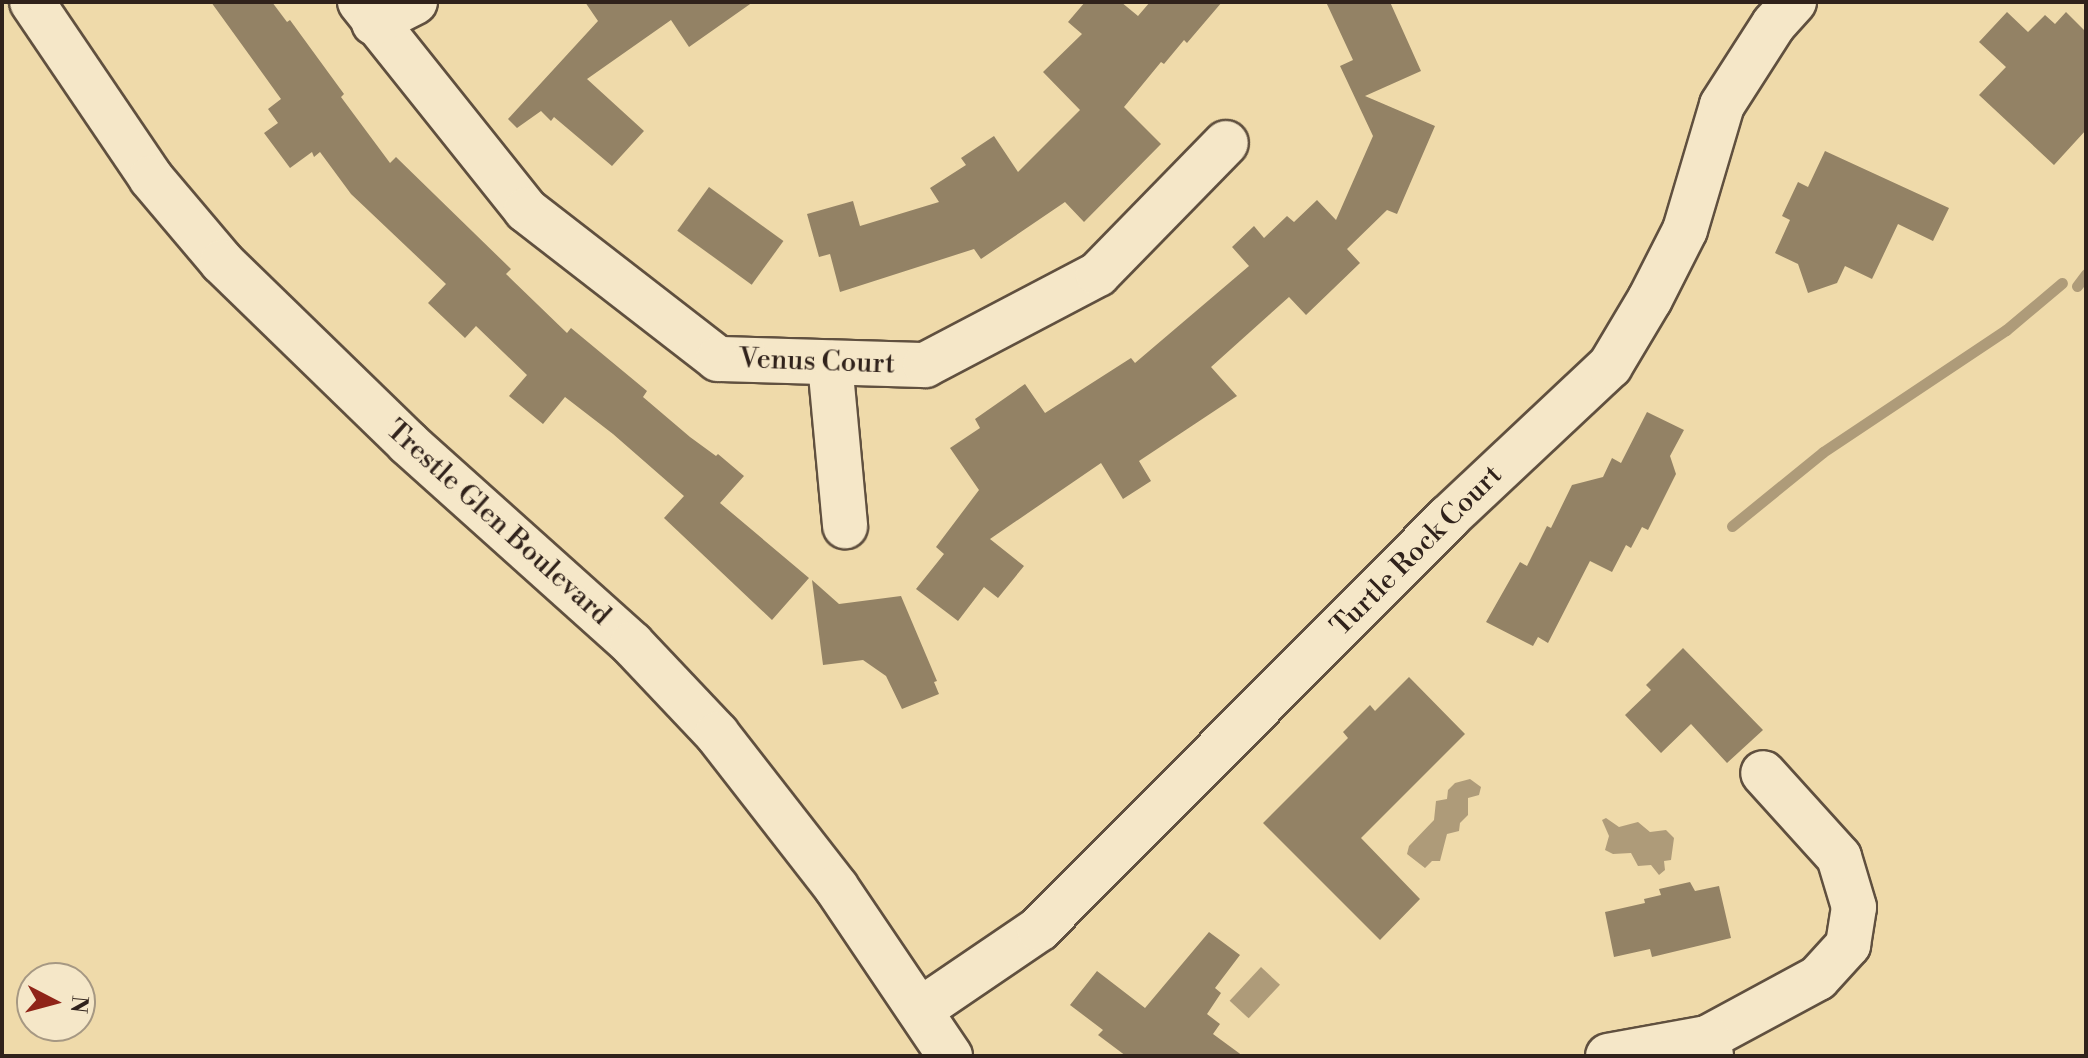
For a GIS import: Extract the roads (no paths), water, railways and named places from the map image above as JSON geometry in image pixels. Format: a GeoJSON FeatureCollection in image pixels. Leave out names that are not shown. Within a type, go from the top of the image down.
{"type":"FeatureCollection","features":[{"type":"Feature","properties":{"kind":"street","name":"Trestle Glen Boulevard"},"geometry":{"type":"LineString","coordinates":[[32,2],[142,165],[222,262],[373,411],[632,644],[717,734],[827,875],[950,1056]]}},
{"type":"Feature","properties":{"kind":"street"},"geometry":{"type":"LineString","coordinates":[[367,12],[415,2]]}},
{"type":"Feature","properties":{"kind":"street","name":"Turtle Rock Court"},"geometry":{"type":"LineString","coordinates":[[920,1010],[1039,929],[1449,517],[1610,366],[1650,299],[1685,230],[1722,105],[1774,24],[1794,2]]}},
{"type":"Feature","properties":{"kind":"street","name":"Venus Court"},"geometry":{"type":"LineString","coordinates":[[367,12],[526,210],[718,359],[925,365],[1098,274],[1226,143]]}},
{"type":"Feature","properties":{"kind":"street"},"geometry":{"type":"LineString","coordinates":[[830,363],[845,526]]}},
{"type":"Feature","properties":{"kind":"street"},"geometry":{"type":"LineString","coordinates":[[1608,1056],[1709,1047],[1818,978],[1848,945],[1854,907],[1839,857],[1763,773]]}},
{"type":"Feature","properties":{"kind":"waterway"},"geometry":{"type":"LineString","coordinates":[[2077,286],[2086,274]]}},
{"type":"Feature","properties":{"kind":"waterway"},"geometry":{"type":"LineString","coordinates":[[1732,526],[1823,452],[2006,330],[2062,283]]}}]}
